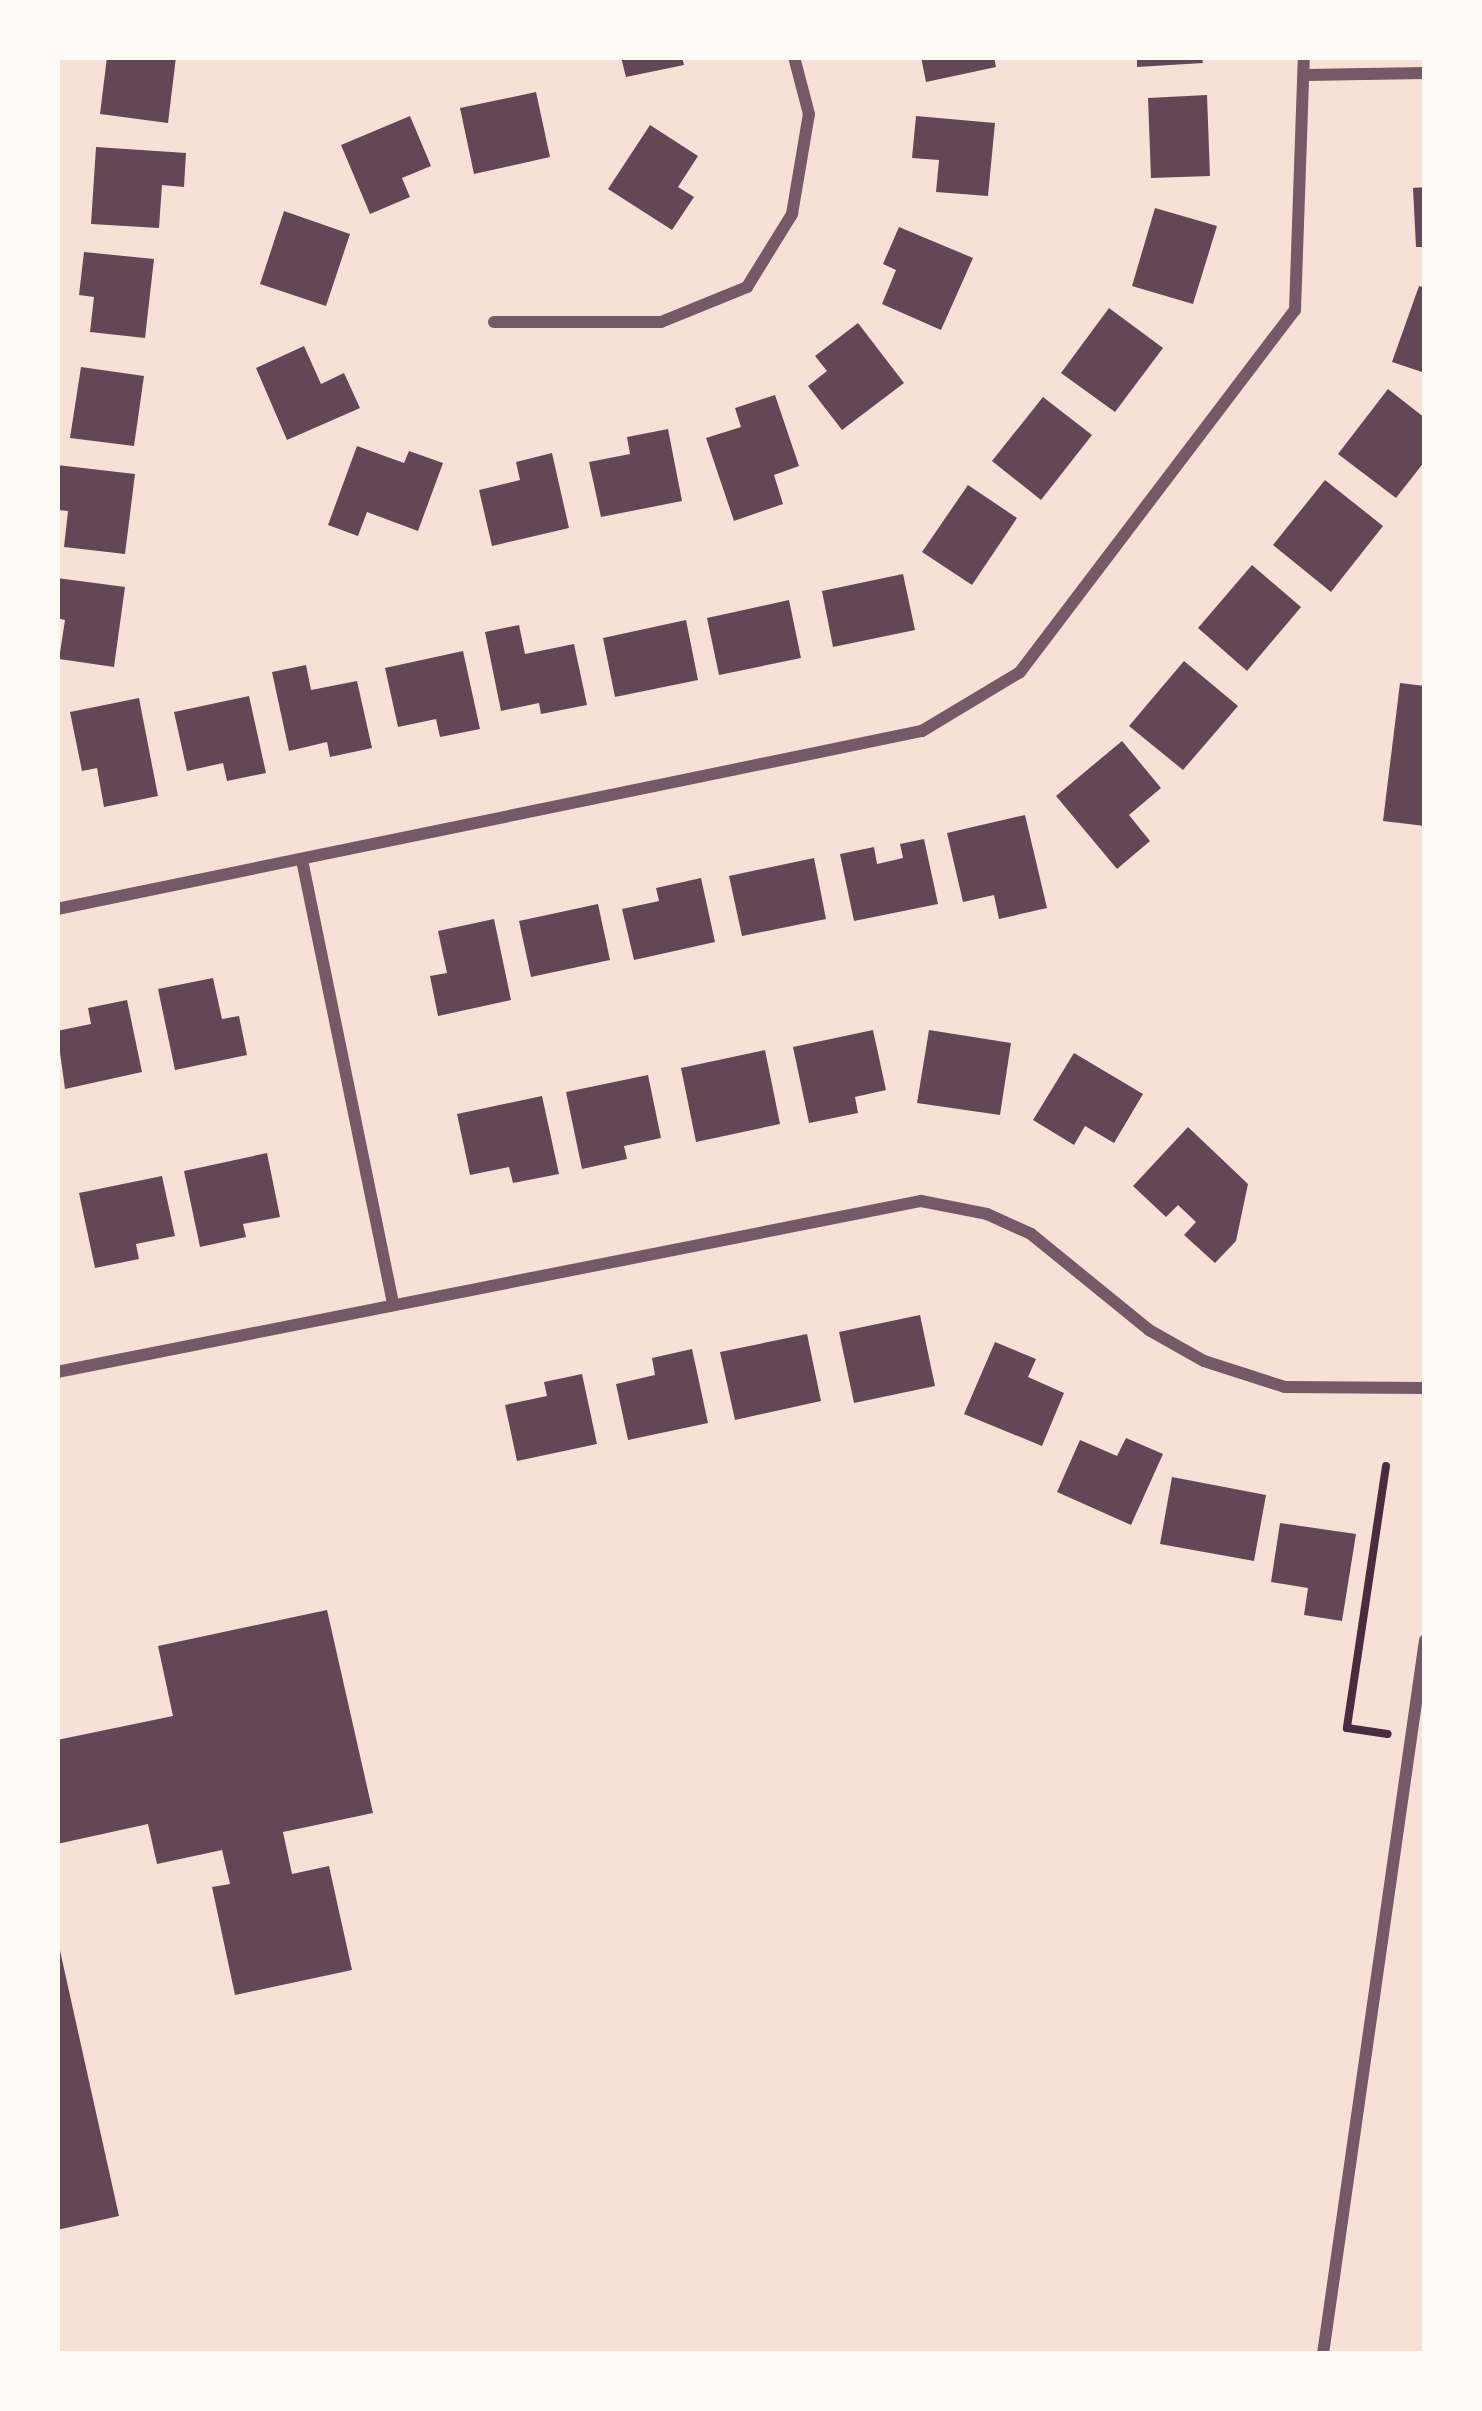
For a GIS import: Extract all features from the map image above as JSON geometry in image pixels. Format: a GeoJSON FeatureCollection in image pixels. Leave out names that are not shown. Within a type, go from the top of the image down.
{"type":"FeatureCollection","features":[{"type":"Feature","properties":{"kind":"street"},"geometry":{"type":"LineString","coordinates":[[494,322],[661,322],[747,287],[792,214],[809,114],[794,57]]}},
{"type":"Feature","properties":{"kind":"street"},"geometry":{"type":"LineString","coordinates":[[57,909],[922,731],[1020,672],[1294,310],[1304,57]]}},
{"type":"Feature","properties":{"kind":"street"},"geometry":{"type":"LineString","coordinates":[[1305,75],[1425,73]]}},
{"type":"Feature","properties":{"kind":"street"},"geometry":{"type":"LineString","coordinates":[[302,860],[394,1304]]}},
{"type":"Feature","properties":{"kind":"street"},"geometry":{"type":"LineString","coordinates":[[57,1372],[922,1202],[987,1214],[1031,1234],[1149,1330],[1204,1361],[1285,1387],[1425,1388]]}},
{"type":"Feature","properties":{"kind":"street"},"geometry":{"type":"LineString","coordinates":[[1323,2354],[1425,1640]]}},
{"type":"Feature","properties":{"kind":"path"},"geometry":{"type":"LineString","coordinates":[[1386,1466],[1347,1728],[1406,1737]]}},
{"type":"Feature","properties":{"kind":"building"},"geometry":{"type":"Polygon","coordinates":[[[107,57],[176,57],[168,123],[100,114],[107,57]]]}},
{"type":"Feature","properties":{"kind":"building"},"geometry":{"type":"Polygon","coordinates":[[[621,57],[682,57],[684,65],[626,77],[621,57]]]}},
{"type":"Feature","properties":{"kind":"building"},"geometry":{"type":"Polygon","coordinates":[[[921,57],[994,57],[996,67],[926,82],[921,57]]]}},
{"type":"Feature","properties":{"kind":"building"},"geometry":{"type":"Polygon","coordinates":[[[1137,57],[1202,57],[1203,63],[1137,67],[1137,57]]]}},
{"type":"Feature","properties":{"kind":"building"},"geometry":{"type":"Polygon","coordinates":[[[536,92],[550,157],[474,174],[460,108],[536,92]]]}},
{"type":"Feature","properties":{"kind":"building"},"geometry":{"type":"Polygon","coordinates":[[[1207,95],[1210,176],[1151,178],[1148,98],[1207,95]]]}},
{"type":"Feature","properties":{"kind":"building"},"geometry":{"type":"Polygon","coordinates":[[[410,116],[431,166],[402,178],[410,197],[370,214],[341,145],[410,116]]]}},
{"type":"Feature","properties":{"kind":"building"},"geometry":{"type":"Polygon","coordinates":[[[916,116],[995,123],[988,196],[936,192],[939,160],[912,158],[916,116]]]}},
{"type":"Feature","properties":{"kind":"building"},"geometry":{"type":"Polygon","coordinates":[[[650,125],[698,156],[678,187],[694,197],[672,230],[608,189],[650,125]]]}},
{"type":"Feature","properties":{"kind":"building"},"geometry":{"type":"Polygon","coordinates":[[[96,147],[186,153],[184,187],[162,185],[159,228],[91,224],[96,147]]]}},
{"type":"Feature","properties":{"kind":"building"},"geometry":{"type":"Polygon","coordinates":[[[1425,187],[1425,247],[1416,247],[1413,188],[1425,187]]]}},
{"type":"Feature","properties":{"kind":"building"},"geometry":{"type":"Polygon","coordinates":[[[1155,208],[1217,226],[1193,304],[1132,286],[1155,208]]]}},
{"type":"Feature","properties":{"kind":"building"},"geometry":{"type":"Polygon","coordinates":[[[284,211],[350,234],[326,306],[260,284],[284,211]]]}},
{"type":"Feature","properties":{"kind":"building"},"geometry":{"type":"Polygon","coordinates":[[[899,227],[973,258],[941,330],[882,304],[896,270],[883,264],[899,227]]]}},
{"type":"Feature","properties":{"kind":"building"},"geometry":{"type":"Polygon","coordinates":[[[84,252],[154,259],[145,338],[90,332],[94,297],[79,295],[84,252]]]}},
{"type":"Feature","properties":{"kind":"building"},"geometry":{"type":"Polygon","coordinates":[[[1419,286],[1425,288],[1425,373],[1392,362],[1419,286]]]}},
{"type":"Feature","properties":{"kind":"building"},"geometry":{"type":"Polygon","coordinates":[[[1109,308],[1163,348],[1115,412],[1061,373],[1109,308]]]}},
{"type":"Feature","properties":{"kind":"building"},"geometry":{"type":"Polygon","coordinates":[[[858,323],[904,383],[842,430],[808,386],[827,371],[815,356],[858,323]]]}},
{"type":"Feature","properties":{"kind":"building"},"geometry":{"type":"Polygon","coordinates":[[[304,346],[321,384],[344,373],[360,408],[287,440],[256,368],[304,346]]]}},
{"type":"Feature","properties":{"kind":"building"},"geometry":{"type":"Polygon","coordinates":[[[81,367],[144,376],[134,446],[70,438],[81,367]]]}},
{"type":"Feature","properties":{"kind":"building"},"geometry":{"type":"Polygon","coordinates":[[[1388,389],[1425,418],[1425,461],[1396,498],[1338,454],[1388,389]]]}},
{"type":"Feature","properties":{"kind":"building"},"geometry":{"type":"Polygon","coordinates":[[[775,395],[799,466],[774,475],[783,504],[734,521],[706,438],[741,427],[735,408],[775,395]]]}},
{"type":"Feature","properties":{"kind":"building"},"geometry":{"type":"Polygon","coordinates":[[[1043,397],[1092,435],[1041,500],[992,461],[1043,397]]]}},
{"type":"Feature","properties":{"kind":"building"},"geometry":{"type":"Polygon","coordinates":[[[668,429],[682,501],[601,517],[589,462],[630,454],[627,437],[668,429]]]}},
{"type":"Feature","properties":{"kind":"building"},"geometry":{"type":"Polygon","coordinates":[[[357,446],[404,463],[409,451],[443,463],[418,531],[367,512],[358,536],[328,525],[357,446]]]}},
{"type":"Feature","properties":{"kind":"building"},"geometry":{"type":"Polygon","coordinates":[[[552,453],[569,528],[492,546],[479,490],[520,480],[516,462],[552,453]]]}},
{"type":"Feature","properties":{"kind":"building"},"geometry":{"type":"Polygon","coordinates":[[[57,465],[135,474],[125,554],[64,547],[68,511],[57,510],[57,465]]]}},
{"type":"Feature","properties":{"kind":"building"},"geometry":{"type":"Polygon","coordinates":[[[1325,480],[1383,526],[1331,592],[1273,545],[1325,480]]]}},
{"type":"Feature","properties":{"kind":"building"},"geometry":{"type":"Polygon","coordinates":[[[968,485],[1017,518],[972,585],[922,552],[968,485]]]}},
{"type":"Feature","properties":{"kind":"building"},"geometry":{"type":"Polygon","coordinates":[[[1252,565],[1301,607],[1247,671],[1198,628],[1252,565]]]}},
{"type":"Feature","properties":{"kind":"building"},"geometry":{"type":"Polygon","coordinates":[[[903,574],[915,630],[833,647],[822,591],[903,574]]]}},
{"type":"Feature","properties":{"kind":"building"},"geometry":{"type":"Polygon","coordinates":[[[57,578],[125,587],[114,667],[59,659],[65,620],[57,618],[57,578]]]}},
{"type":"Feature","properties":{"kind":"building"},"geometry":{"type":"Polygon","coordinates":[[[789,600],[801,658],[719,675],[707,618],[789,600]]]}},
{"type":"Feature","properties":{"kind":"building"},"geometry":{"type":"Polygon","coordinates":[[[686,620],[698,680],[615,697],[603,638],[686,620]]]}},
{"type":"Feature","properties":{"kind":"building"},"geometry":{"type":"Polygon","coordinates":[[[519,625],[525,654],[574,644],[587,705],[541,714],[539,703],[501,711],[485,632],[519,625]]]}},
{"type":"Feature","properties":{"kind":"building"},"geometry":{"type":"Polygon","coordinates":[[[463,651],[480,729],[440,737],[436,719],[398,727],[385,668],[463,651]]]}},
{"type":"Feature","properties":{"kind":"building"},"geometry":{"type":"Polygon","coordinates":[[[1184,661],[1238,706],[1183,770],[1129,726],[1184,661]]]}},
{"type":"Feature","properties":{"kind":"building"},"geometry":{"type":"Polygon","coordinates":[[[306,665],[311,690],[357,681],[372,748],[330,757],[327,742],[289,751],[272,672],[306,665]]]}},
{"type":"Feature","properties":{"kind":"building"},"geometry":{"type":"Polygon","coordinates":[[[1400,683],[1425,686],[1425,826],[1383,821],[1400,683]]]}},
{"type":"Feature","properties":{"kind":"building"},"geometry":{"type":"Polygon","coordinates":[[[249,696],[266,773],[227,781],[223,763],[187,771],[174,712],[249,696]]]}},
{"type":"Feature","properties":{"kind":"building"},"geometry":{"type":"Polygon","coordinates":[[[139,698],[158,796],[104,807],[97,768],[82,771],[70,712],[139,698]]]}},
{"type":"Feature","properties":{"kind":"building"},"geometry":{"type":"Polygon","coordinates":[[[1122,741],[1161,788],[1129,815],[1150,841],[1117,869],[1056,796],[1122,741]]]}},
{"type":"Feature","properties":{"kind":"building"},"geometry":{"type":"Polygon","coordinates":[[[1025,815],[1047,908],[999,919],[994,895],[963,902],[947,833],[1025,815]]]}},
{"type":"Feature","properties":{"kind":"building"},"geometry":{"type":"Polygon","coordinates":[[[924,839],[938,904],[854,921],[840,854],[874,847],[877,864],[903,858],[900,844],[924,839]]]}},
{"type":"Feature","properties":{"kind":"building"},"geometry":{"type":"Polygon","coordinates":[[[814,858],[826,919],[742,936],[729,876],[814,858]]]}},
{"type":"Feature","properties":{"kind":"building"},"geometry":{"type":"Polygon","coordinates":[[[701,878],[715,942],[634,960],[622,909],[659,901],[656,888],[701,878]]]}},
{"type":"Feature","properties":{"kind":"building"},"geometry":{"type":"Polygon","coordinates":[[[598,904],[610,960],[531,977],[519,921],[598,904]]]}},
{"type":"Feature","properties":{"kind":"building"},"geometry":{"type":"Polygon","coordinates":[[[494,919],[511,1000],[438,1016],[430,976],[447,973],[438,931],[494,919]]]}},
{"type":"Feature","properties":{"kind":"building"},"geometry":{"type":"Polygon","coordinates":[[[213,978],[222,1019],[239,1016],[247,1055],[175,1070],[158,989],[213,978]]]}},
{"type":"Feature","properties":{"kind":"building"},"geometry":{"type":"Polygon","coordinates":[[[127,1000],[142,1072],[65,1089],[57,1031],[91,1024],[88,1008],[127,1000]]]}},
{"type":"Feature","properties":{"kind":"building"},"geometry":{"type":"Polygon","coordinates":[[[873,1030],[886,1090],[855,1097],[858,1113],[809,1123],[793,1047],[873,1030]]]}},
{"type":"Feature","properties":{"kind":"building"},"geometry":{"type":"Polygon","coordinates":[[[929,1030],[1011,1043],[1000,1115],[917,1103],[929,1030]]]}},
{"type":"Feature","properties":{"kind":"building"},"geometry":{"type":"Polygon","coordinates":[[[765,1050],[780,1124],[696,1142],[681,1068],[765,1050]]]}},
{"type":"Feature","properties":{"kind":"building"},"geometry":{"type":"Polygon","coordinates":[[[1074,1053],[1143,1094],[1114,1143],[1085,1126],[1074,1145],[1033,1120],[1074,1053]]]}},
{"type":"Feature","properties":{"kind":"building"},"geometry":{"type":"Polygon","coordinates":[[[648,1075],[661,1138],[624,1146],[627,1159],[582,1169],[566,1092],[648,1075]]]}},
{"type":"Feature","properties":{"kind":"building"},"geometry":{"type":"Polygon","coordinates":[[[542,1096],[559,1174],[513,1183],[509,1167],[470,1175],[457,1114],[542,1096]]]}},
{"type":"Feature","properties":{"kind":"building"},"geometry":{"type":"Polygon","coordinates":[[[1188,1127],[1248,1184],[1236,1241],[1215,1263],[1184,1235],[1196,1222],[1178,1205],[1166,1217],[1133,1186],[1188,1127]]]}},
{"type":"Feature","properties":{"kind":"building"},"geometry":{"type":"Polygon","coordinates":[[[267,1153],[280,1217],[243,1224],[246,1237],[200,1247],[184,1171],[267,1153]]]}},
{"type":"Feature","properties":{"kind":"building"},"geometry":{"type":"Polygon","coordinates":[[[162,1176],[175,1236],[136,1244],[139,1259],[95,1268],[79,1193],[162,1176]]]}},
{"type":"Feature","properties":{"kind":"building"},"geometry":{"type":"Polygon","coordinates":[[[920,1315],[935,1386],[854,1403],[839,1332],[920,1315]]]}},
{"type":"Feature","properties":{"kind":"building"},"geometry":{"type":"Polygon","coordinates":[[[807,1334],[821,1401],[735,1420],[720,1352],[807,1334]]]}},
{"type":"Feature","properties":{"kind":"building"},"geometry":{"type":"Polygon","coordinates":[[[995,1342],[1036,1359],[1028,1377],[1064,1393],[1042,1446],[964,1414],[995,1342]]]}},
{"type":"Feature","properties":{"kind":"building"},"geometry":{"type":"Polygon","coordinates":[[[692,1349],[708,1423],[628,1440],[616,1384],[655,1375],[652,1358],[692,1349]]]}},
{"type":"Feature","properties":{"kind":"building"},"geometry":{"type":"Polygon","coordinates":[[[582,1374],[597,1444],[517,1461],[505,1405],[547,1396],[544,1382],[582,1374]]]}},
{"type":"Feature","properties":{"kind":"building"},"geometry":{"type":"Polygon","coordinates":[[[1126,1438],[1163,1454],[1131,1525],[1057,1492],[1080,1440],[1117,1456],[1126,1438]]]}},
{"type":"Feature","properties":{"kind":"building"},"geometry":{"type":"Polygon","coordinates":[[[1172,1477],[1266,1495],[1254,1561],[1160,1544],[1172,1477]]]}},
{"type":"Feature","properties":{"kind":"building"},"geometry":{"type":"Polygon","coordinates":[[[1280,1523],[1356,1534],[1342,1621],[1304,1615],[1308,1588],[1271,1582],[1280,1523]]]}},
{"type":"Feature","properties":{"kind":"building"},"geometry":{"type":"Polygon","coordinates":[[[327,1610],[373,1813],[283,1832],[292,1874],[329,1866],[352,1970],[235,1995],[212,1887],[230,1884],[222,1850],[157,1864],[148,1824],[57,1844],[57,1740],[173,1716],[158,1646],[327,1610]]]}},
{"type":"Feature","properties":{"kind":"building"},"geometry":{"type":"Polygon","coordinates":[[[57,1937],[119,2216],[57,2230],[57,1937]]]}}]}
